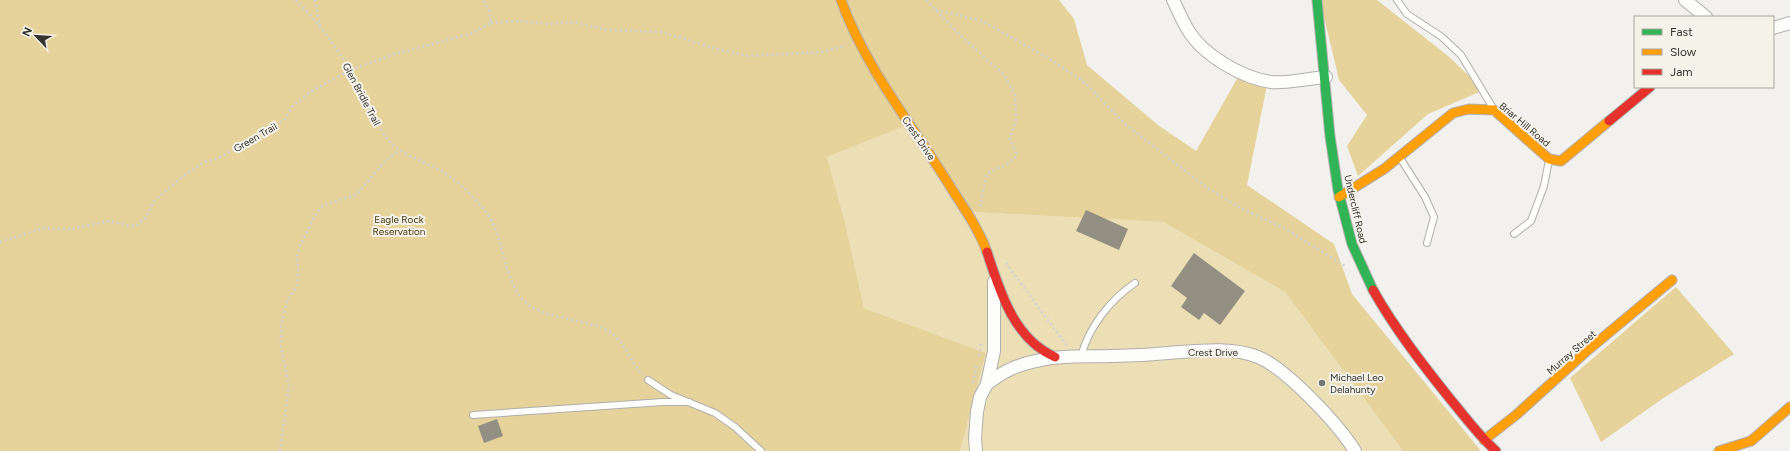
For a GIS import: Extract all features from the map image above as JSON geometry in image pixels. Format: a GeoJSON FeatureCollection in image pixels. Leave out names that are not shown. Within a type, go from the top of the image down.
{"type":"FeatureCollection","features":[{"type":"Feature","properties":{"kind":"street","name":"Crest Drive"},"geometry":{"type":"LineString","coordinates":[[841,0],[844,12],[859,42],[886,88],[933,158],[977,230],[989,258],[994,277],[1018,324],[1030,342],[1038,350],[1055,357]]}},
{"type":"Feature","properties":{"kind":"street"},"geometry":{"type":"LineString","coordinates":[[1173,0],[1189,31],[1204,49],[1246,76],[1272,82],[1326,76]]}},
{"type":"Feature","properties":{"kind":"street","name":"Undercliff Road"},"geometry":{"type":"LineString","coordinates":[[1317,0],[1326,76],[1331,145],[1340,198],[1353,247],[1371,286],[1417,357],[1484,440],[1496,451]]}},
{"type":"Feature","properties":{"kind":"street"},"geometry":{"type":"LineString","coordinates":[[1685,0],[1705,16]]}},
{"type":"Feature","properties":{"kind":"street"},"geometry":{"type":"LineString","coordinates":[[1774,28],[1790,23]]}},
{"type":"Feature","properties":{"kind":"street","name":"Briar Hill Road"},"geometry":{"type":"LineString","coordinates":[[1340,198],[1400,158],[1453,113],[1469,109],[1494,110],[1549,159],[1562,161],[1649,88]]}},
{"type":"Feature","properties":{"kind":"street","name":"Crest Drive"},"geometry":{"type":"LineString","coordinates":[[976,451],[975,438],[977,412],[980,396],[987,384],[994,351],[994,277]]}},
{"type":"Feature","properties":{"kind":"street","name":"Murray Street"},"geometry":{"type":"LineString","coordinates":[[1484,440],[1516,415],[1588,350],[1672,280]]}},
{"type":"Feature","properties":{"kind":"street","name":"Crest Drive"},"geometry":{"type":"LineString","coordinates":[[987,384],[1003,372],[1019,366],[1055,357],[1220,351],[1242,352],[1258,357],[1269,363],[1309,398],[1336,426],[1355,451]]}},
{"type":"Feature","properties":{"kind":"street"},"geometry":{"type":"LineString","coordinates":[[1719,451],[1723,449],[1743,448],[1790,407]]}},
{"type":"Feature","properties":{"kind":"lane"},"geometry":{"type":"LineString","coordinates":[[1397,0],[1407,14],[1442,37],[1461,55],[1494,110]]}},
{"type":"Feature","properties":{"kind":"lane"},"geometry":{"type":"LineString","coordinates":[[1400,158],[1425,197],[1434,217],[1427,243]]}},
{"type":"Feature","properties":{"kind":"lane"},"geometry":{"type":"LineString","coordinates":[[1514,234],[1530,221],[1544,186],[1549,159]]}},
{"type":"Feature","properties":{"kind":"lane"},"geometry":{"type":"LineString","coordinates":[[1081,357],[1084,345],[1110,305],[1124,291],[1135,283]]}},
{"type":"Feature","properties":{"kind":"lane"},"geometry":{"type":"LineString","coordinates":[[648,380],[671,395],[715,413],[735,427],[761,451]]}},
{"type":"Feature","properties":{"kind":"lane"},"geometry":{"type":"LineString","coordinates":[[473,415],[663,402],[689,402]]}},
{"type":"Feature","properties":{"kind":"path","name":"Glen Bridle Trail"},"geometry":{"type":"LineString","coordinates":[[296,0],[320,28],[350,70],[377,124],[391,143],[400,150],[446,174],[468,192],[486,212],[499,240],[507,270],[517,291],[526,303],[558,317],[602,328],[609,332],[620,340],[629,352],[635,365],[648,380]]}},
{"type":"Feature","properties":{"kind":"path"},"geometry":{"type":"LineString","coordinates":[[315,0],[320,28]]}},
{"type":"Feature","properties":{"kind":"path"},"geometry":{"type":"LineString","coordinates":[[483,0],[489,10],[492,23],[520,21],[548,24],[573,22],[608,30],[662,32],[713,48],[748,56],[821,52],[859,42]]}},
{"type":"Feature","properties":{"kind":"path"},"geometry":{"type":"LineString","coordinates":[[936,10],[982,21],[1048,58],[1083,81],[1125,124],[1206,187],[1240,208],[1284,228],[1349,268]]}},
{"type":"Feature","properties":{"kind":"path","name":"Green Trail"},"geometry":{"type":"LineString","coordinates":[[0,242],[44,228],[71,229],[109,220],[131,226],[137,225],[146,217],[154,201],[181,178],[204,162],[219,158],[285,119],[292,107],[310,92],[350,70],[395,54],[470,34],[492,23]]}},
{"type":"Feature","properties":{"kind":"path"},"geometry":{"type":"LineString","coordinates":[[280,451],[289,386],[281,347],[281,325],[287,301],[297,286],[297,256],[300,246],[320,208],[329,203],[356,195],[387,159],[400,150]]}},
{"type":"Feature","properties":{"kind":"shaded area"},"geometry":{"type":"Polygon","coordinates":[[[910,123],[972,212],[1163,222],[1285,292],[1403,451],[960,451],[986,353],[864,308],[845,222],[827,157],[910,123]]]}},
{"type":"Feature","properties":{"kind":"green space","name":"Eagle Rock Reservation"},"geometry":{"type":"Polygon","coordinates":[[[0,0],[1059,0],[1074,19],[1087,65],[1158,125],[1196,151],[1238,77],[1267,85],[1247,185],[1334,244],[1352,294],[1481,451],[1403,451],[1285,292],[1163,222],[972,212],[909,124],[827,157],[845,222],[864,308],[986,353],[960,451],[0,451],[0,0]]]}},
{"type":"Feature","properties":{"kind":"green space"},"geometry":{"type":"Polygon","coordinates":[[[1320,0],[1377,0],[1448,56],[1484,90],[1428,114],[1358,176],[1347,146],[1367,115],[1339,80],[1320,0]]]}},
{"type":"Feature","properties":{"kind":"green space"},"geometry":{"type":"Polygon","coordinates":[[[1676,287],[1734,354],[1662,399],[1601,442],[1570,378],[1676,287]]]}},
{"type":"Feature","properties":{"kind":"building"},"geometry":{"type":"Polygon","coordinates":[[[1086,210],[1128,229],[1119,250],[1076,231],[1086,210]]]}},
{"type":"Feature","properties":{"kind":"building"},"geometry":{"type":"Polygon","coordinates":[[[1194,253],[1245,291],[1220,325],[1204,313],[1199,320],[1181,307],[1187,298],[1171,286],[1194,253]]]}},
{"type":"Feature","properties":{"kind":"building"},"geometry":{"type":"Polygon","coordinates":[[[497,419],[503,436],[484,443],[478,426],[497,419]]]}},
{"type":"Feature","properties":{"kind":"traffic: fast"},"geometry":{"type":"LineString","coordinates":[[1317,0],[1330,136],[1338,190],[1352,244],[1373,290]]}},
{"type":"Feature","properties":{"kind":"traffic: slow"},"geometry":{"type":"LineString","coordinates":[[841,0],[851,26],[877,75],[967,213],[987,252]]}},
{"type":"Feature","properties":{"kind":"traffic: slow"},"geometry":{"type":"LineString","coordinates":[[1339,197],[1384,169],[1453,113],[1469,109],[1494,110],[1549,159],[1561,161],[1609,121]]}},
{"type":"Feature","properties":{"kind":"traffic: slow"},"geometry":{"type":"LineString","coordinates":[[1484,440],[1516,415],[1588,350],[1672,280]]}},
{"type":"Feature","properties":{"kind":"traffic: slow"},"geometry":{"type":"LineString","coordinates":[[1719,451],[1751,441],[1790,407]]}},
{"type":"Feature","properties":{"kind":"traffic: jam"},"geometry":{"type":"LineString","coordinates":[[1609,121],[1649,88]]}},
{"type":"Feature","properties":{"kind":"traffic: jam"},"geometry":{"type":"LineString","coordinates":[[987,252],[997,283],[1010,313],[1029,339],[1041,349],[1055,357]]}},
{"type":"Feature","properties":{"kind":"traffic: jam"},"geometry":{"type":"LineString","coordinates":[[1373,290],[1400,333],[1420,360],[1473,427],[1496,451]]}},
{"type":"Feature","properties":{"kind":"place","name":"Michael Leo Delahunty"},"geometry":{"type":"Point","coordinates":[1322,383]}}]}
